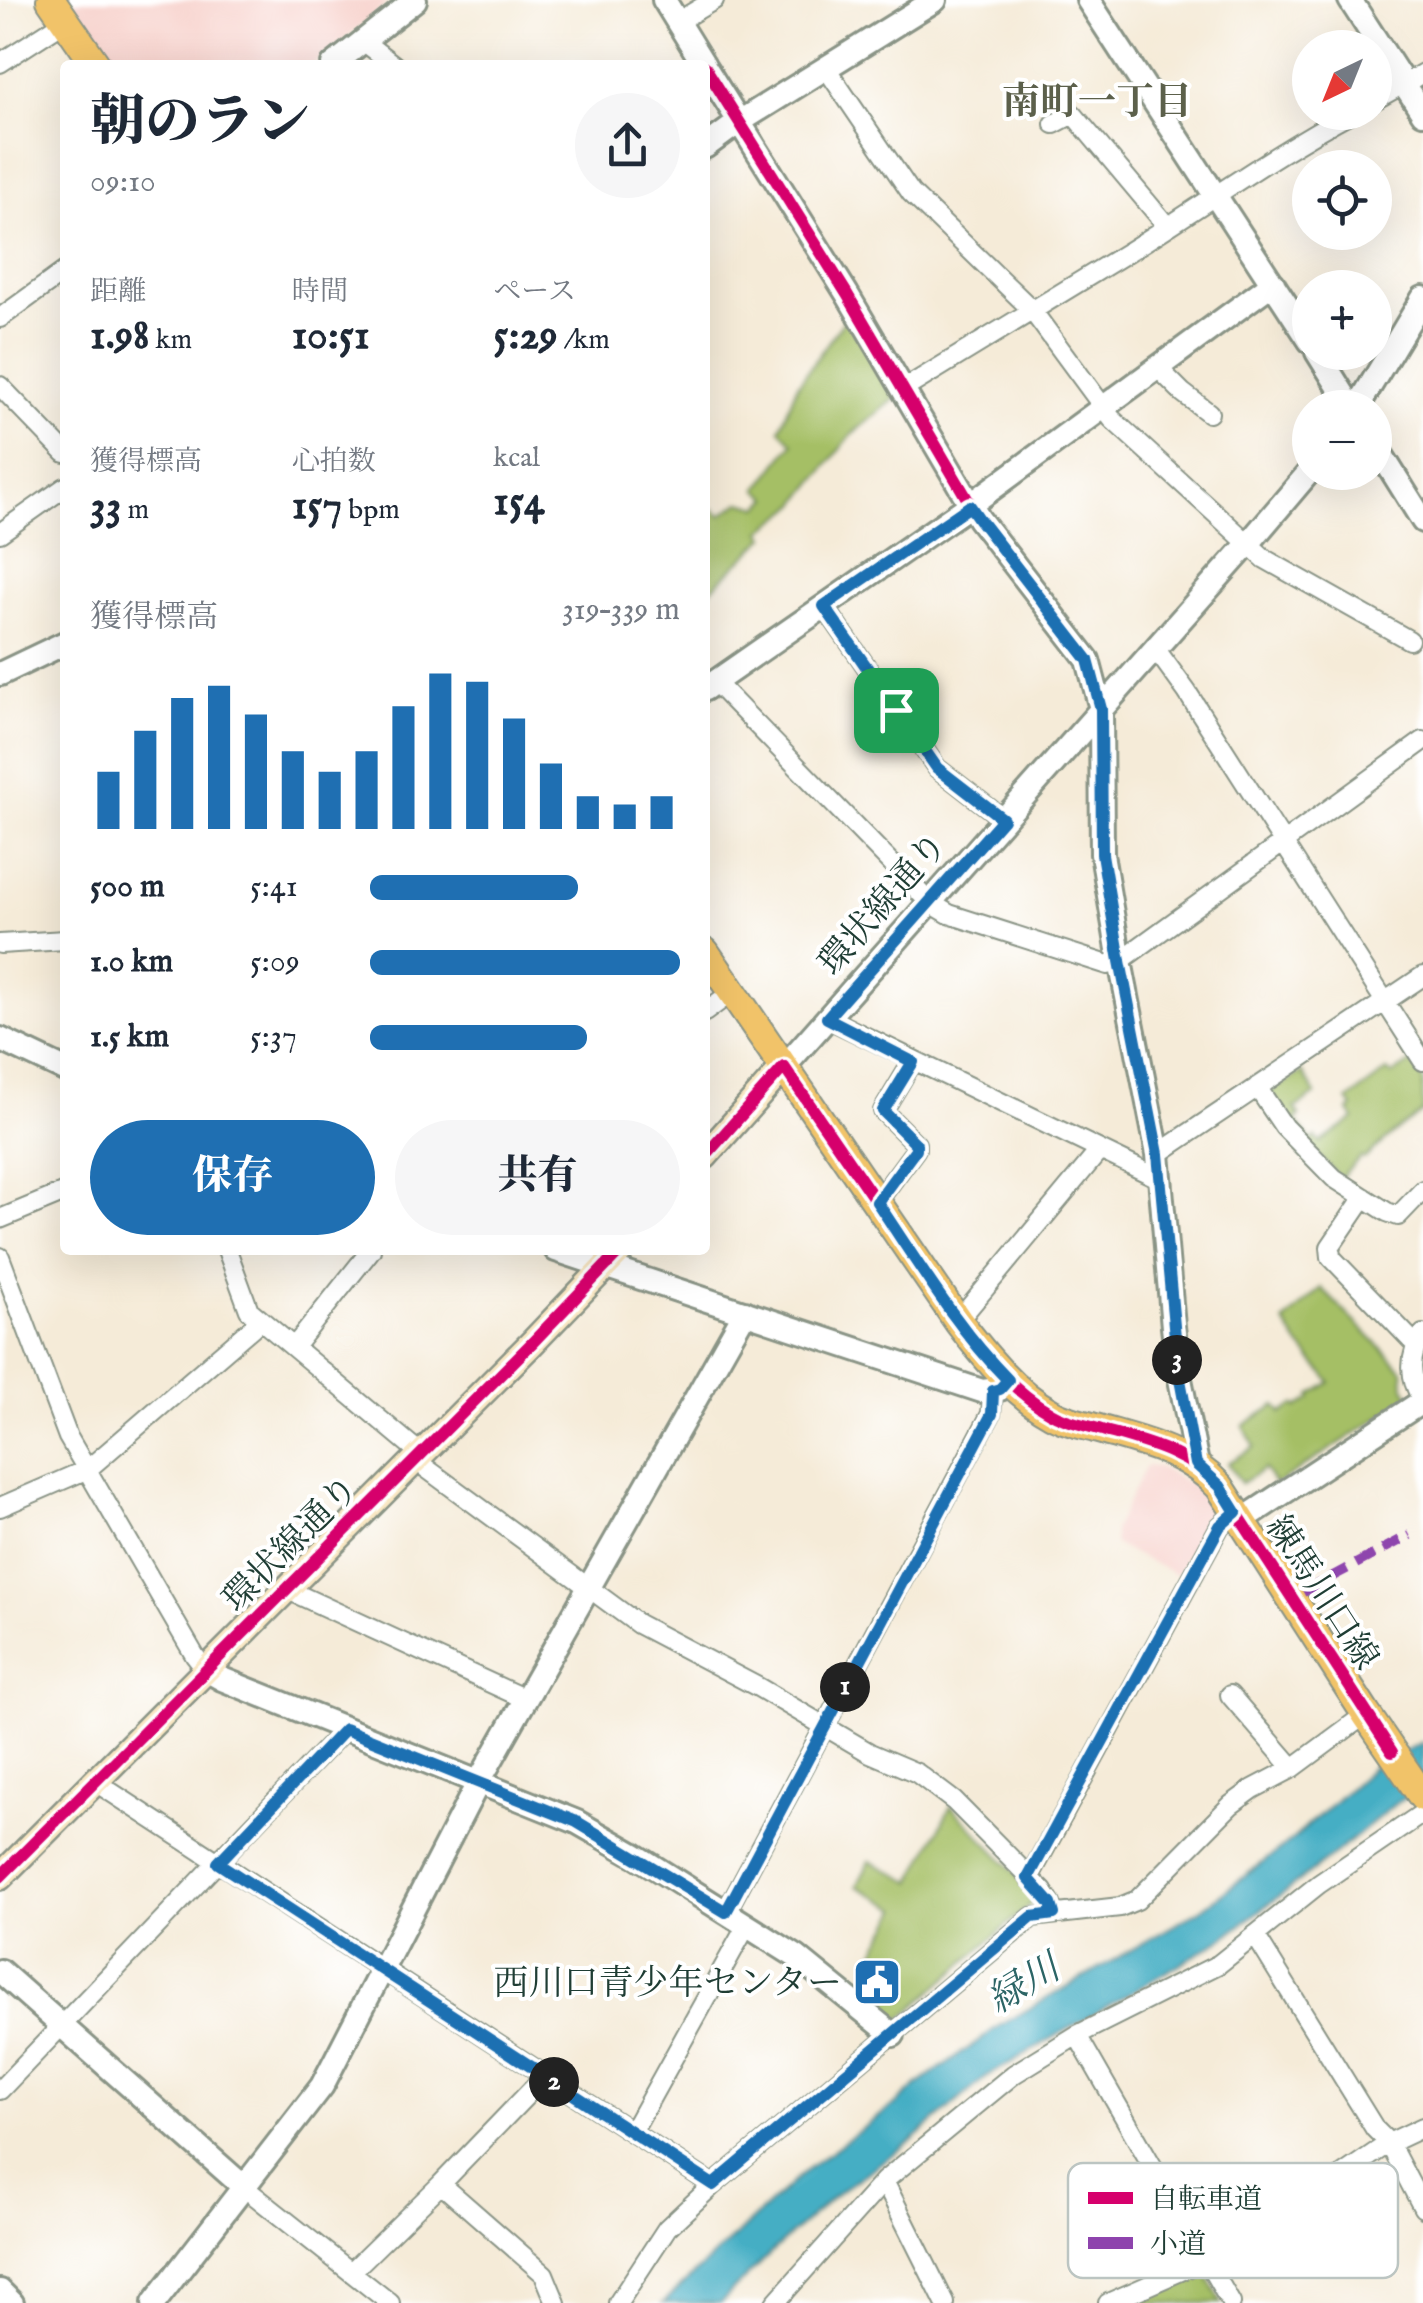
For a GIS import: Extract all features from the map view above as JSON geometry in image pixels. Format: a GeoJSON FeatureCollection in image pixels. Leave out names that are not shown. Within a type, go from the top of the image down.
{"type":"FeatureCollection","features":[{"type":"Feature","properties":{"kind":"main road"},"geometry":{"type":"LineString","coordinates":[[58,10],[93,60]]}},
{"type":"Feature","properties":{"kind":"main road","name":"練馬川口線"},"geometry":{"type":"LineString","coordinates":[[710,959],[1001,1386],[1051,1413],[1196,1464],[1220,1486],[1422,1801]]}},
{"type":"Feature","properties":{"kind":"main road","name":"環状線通り"},"geometry":{"type":"LineString","coordinates":[[710,1150],[784,1067]]}},
{"type":"Feature","properties":{"kind":"main road","name":"環状線通り"},"geometry":{"type":"LineString","coordinates":[[0,1877],[613,1258]]}},
{"type":"Feature","properties":{"kind":"street"},"geometry":{"type":"LineString","coordinates":[[664,0],[700,60]]}},
{"type":"Feature","properties":{"kind":"street"},"geometry":{"type":"LineString","coordinates":[[677,22],[714,0]]}},
{"type":"Feature","properties":{"kind":"street"},"geometry":{"type":"LineString","coordinates":[[710,143],[935,0]]}},
{"type":"Feature","properties":{"kind":"street"},"geometry":{"type":"LineString","coordinates":[[1088,0],[1292,313]]}},
{"type":"Feature","properties":{"kind":"street"},"geometry":{"type":"LineString","coordinates":[[1350,0],[1414,79],[1423,113]]}},
{"type":"Feature","properties":{"kind":"street"},"geometry":{"type":"LineString","coordinates":[[339,60],[403,4]]}},
{"type":"Feature","properties":{"kind":"street"},"geometry":{"type":"LineString","coordinates":[[0,63],[58,10]]}},
{"type":"Feature","properties":{"kind":"street"},"geometry":{"type":"LineString","coordinates":[[364,41],[388,60]]}},
{"type":"Feature","properties":{"kind":"street"},"geometry":{"type":"LineString","coordinates":[[826,68],[910,193],[1032,309],[1103,408],[1265,559],[1409,640]]}},
{"type":"Feature","properties":{"kind":"street"},"geometry":{"type":"LineString","coordinates":[[710,76],[904,389],[970,506],[1088,660],[1101,709],[1102,854],[1158,1154],[1176,1355],[1196,1464]]}},
{"type":"Feature","properties":{"kind":"street"},"geometry":{"type":"LineString","coordinates":[[1054,124],[1073,114],[1168,226]]}},
{"type":"Feature","properties":{"kind":"street"},"geometry":{"type":"LineString","coordinates":[[904,389],[1318,130]]}},
{"type":"Feature","properties":{"kind":"street"},"geometry":{"type":"LineString","coordinates":[[0,318],[60,276]]}},
{"type":"Feature","properties":{"kind":"street"},"geometry":{"type":"LineString","coordinates":[[1273,284],[970,506],[710,686],[929,902],[949,914],[1108,965],[1120,961],[1423,741]]}},
{"type":"Feature","properties":{"kind":"street"},"geometry":{"type":"LineString","coordinates":[[1366,390],[1423,298]]}},
{"type":"Feature","properties":{"kind":"street"},"geometry":{"type":"LineString","coordinates":[[1158,368],[1209,413]]}},
{"type":"Feature","properties":{"kind":"street"},"geometry":{"type":"LineString","coordinates":[[0,386],[60,447]]}},
{"type":"Feature","properties":{"kind":"street"},"geometry":{"type":"LineString","coordinates":[[1392,471],[1423,521]]}},
{"type":"Feature","properties":{"kind":"street","name":"環状線通り"},"geometry":{"type":"LineString","coordinates":[[784,1067],[1294,490]]}},
{"type":"Feature","properties":{"kind":"street"},"geometry":{"type":"LineString","coordinates":[[0,533],[60,491]]}},
{"type":"Feature","properties":{"kind":"street"},"geometry":{"type":"LineString","coordinates":[[824,606],[937,768],[1003,819]]}},
{"type":"Feature","properties":{"kind":"street"},"geometry":{"type":"LineString","coordinates":[[0,674],[60,644]]}},
{"type":"Feature","properties":{"kind":"street"},"geometry":{"type":"LineString","coordinates":[[1156,648],[1423,1061]]}},
{"type":"Feature","properties":{"kind":"street"},"geometry":{"type":"LineString","coordinates":[[0,944],[60,940]]}},
{"type":"Feature","properties":{"kind":"street"},"geometry":{"type":"LineString","coordinates":[[1158,1154],[1423,976]]}},
{"type":"Feature","properties":{"kind":"street"},"geometry":{"type":"LineString","coordinates":[[710,1008],[732,992]]}},
{"type":"Feature","properties":{"kind":"street"},"geometry":{"type":"LineString","coordinates":[[827,1018],[1160,1180]]}},
{"type":"Feature","properties":{"kind":"street"},"geometry":{"type":"LineString","coordinates":[[0,1038],[60,1068]]}},
{"type":"Feature","properties":{"kind":"street"},"geometry":{"type":"LineString","coordinates":[[877,1202],[916,1149],[916,1144],[883,1111],[913,1062]]}},
{"type":"Feature","properties":{"kind":"street"},"geometry":{"type":"LineString","coordinates":[[1257,1087],[1284,1127],[1334,1178],[1387,1212],[1398,1216],[1423,1190]]}},
{"type":"Feature","properties":{"kind":"street"},"geometry":{"type":"LineString","coordinates":[[958,1321],[1099,1152]]}},
{"type":"Feature","properties":{"kind":"street"},"geometry":{"type":"LineString","coordinates":[[0,1219],[60,1194]]}},
{"type":"Feature","properties":{"kind":"street"},"geometry":{"type":"LineString","coordinates":[[1028,1878],[1220,1526],[1423,1401],[1411,1374],[1419,1339],[1331,1257],[1330,1247],[1364,1197]]}},
{"type":"Feature","properties":{"kind":"street"},"geometry":{"type":"LineString","coordinates":[[229,1255],[249,1310],[418,1457],[638,1624],[758,1686],[870,1753],[916,1773],[954,1801],[1028,1878],[1051,1904],[1054,1914]]}},
{"type":"Feature","properties":{"kind":"street"},"geometry":{"type":"LineString","coordinates":[[294,1347],[367,1255]]}},
{"type":"Feature","properties":{"kind":"street"},"geometry":{"type":"LineString","coordinates":[[0,1257],[68,1436],[194,1656],[206,1670],[577,1822],[797,1957],[893,2035]]}},
{"type":"Feature","properties":{"kind":"street"},"geometry":{"type":"LineString","coordinates":[[613,1258],[745,1312],[982,1391],[1001,1386]]}},
{"type":"Feature","properties":{"kind":"street"},"geometry":{"type":"LineString","coordinates":[[154,2303],[322,2086],[478,1782],[745,1312]]}},
{"type":"Feature","properties":{"kind":"street"},"geometry":{"type":"LineString","coordinates":[[0,1507],[88,1469],[261,1320]]}},
{"type":"Feature","properties":{"kind":"street"},"geometry":{"type":"LineString","coordinates":[[726,1912],[992,1414],[1001,1386]]}},
{"type":"Feature","properties":{"kind":"street"},"geometry":{"type":"LineString","coordinates":[[286,1589],[525,1699]]}},
{"type":"Feature","properties":{"kind":"street"},"geometry":{"type":"LineString","coordinates":[[1230,1695],[1293,1768]]}},
{"type":"Feature","properties":{"kind":"street"},"geometry":{"type":"LineString","coordinates":[[618,2303],[667,2228],[713,2185],[1032,1917],[1120,1907],[1137,1900],[1230,1806],[1293,1768],[1366,1714]]}},
{"type":"Feature","properties":{"kind":"street"},"geometry":{"type":"LineString","coordinates":[[0,2090],[345,1729]]}},
{"type":"Feature","properties":{"kind":"street"},"geometry":{"type":"LineString","coordinates":[[94,1781],[713,2185]]}},
{"type":"Feature","properties":{"kind":"street"},"geometry":{"type":"LineString","coordinates":[[775,2303],[884,2181],[1014,2074],[1078,2035],[1220,1964],[1422,1801]]}},
{"type":"Feature","properties":{"kind":"street"},"geometry":{"type":"LineString","coordinates":[[632,2132],[746,1924]]}},
{"type":"Feature","properties":{"kind":"street"},"geometry":{"type":"LineString","coordinates":[[1255,1935],[1367,2117],[1389,2143],[1423,2208]]}},
{"type":"Feature","properties":{"kind":"street"},"geometry":{"type":"LineString","coordinates":[[0,1971],[245,2188],[351,2272],[381,2301]]}},
{"type":"Feature","properties":{"kind":"street"},"geometry":{"type":"LineString","coordinates":[[1078,2035],[1151,2163]]}},
{"type":"Feature","properties":{"kind":"street"},"geometry":{"type":"LineString","coordinates":[[351,2272],[545,2076]]}},
{"type":"Feature","properties":{"kind":"street"},"geometry":{"type":"LineString","coordinates":[[1359,2163],[1423,2127]]}},
{"type":"Feature","properties":{"kind":"street"},"geometry":{"type":"LineString","coordinates":[[884,2181],[946,2303]]}},
{"type":"Feature","properties":{"kind":"street"},"geometry":{"type":"LineString","coordinates":[[441,2184],[544,2274],[556,2303]]}},
{"type":"Feature","properties":{"kind":"street"},"geometry":{"type":"LineString","coordinates":[[1108,2303],[1165,2278]]}},
{"type":"Feature","properties":{"kind":"street"},"geometry":{"type":"LineString","coordinates":[[1216,2278],[1231,2303]]}},
{"type":"Feature","properties":{"kind":"street"},"geometry":{"type":"LineString","coordinates":[[0,2290],[12,2303]]}},
{"type":"Feature","properties":{"kind":"shaded area"},"geometry":{"type":"Polygon","coordinates":[[[70,0],[384,0],[387,4],[319,60],[112,60],[70,0]]]}},
{"type":"Feature","properties":{"kind":"shaded area"},"geometry":{"type":"Polygon","coordinates":[[[1146,1466],[1158,1467],[1208,1493],[1216,1506],[1177,1575],[1114,1544],[1114,1530],[1146,1466]]]}},
{"type":"Feature","properties":{"kind":"green space"},"geometry":{"type":"Polygon","coordinates":[[[846,317],[896,398],[852,434],[796,505],[762,531],[766,537],[710,590],[710,512],[714,509],[721,515],[741,502],[760,507],[769,498],[758,489],[793,443],[780,429],[797,386],[846,317]]]}},
{"type":"Feature","properties":{"kind":"green space"},"geometry":{"type":"Polygon","coordinates":[[[1412,1062],[1423,1080],[1423,1112],[1364,1159],[1361,1157],[1340,1178],[1294,1131],[1269,1092],[1302,1072],[1316,1094],[1295,1108],[1300,1116],[1296,1120],[1311,1141],[1316,1137],[1320,1143],[1354,1119],[1348,1100],[1387,1071],[1392,1075],[1412,1062]]]}},
{"type":"Feature","properties":{"kind":"green space"},"geometry":{"type":"Polygon","coordinates":[[[1321,1288],[1403,1370],[1404,1385],[1411,1397],[1275,1485],[1264,1469],[1241,1483],[1228,1463],[1255,1447],[1243,1426],[1276,1405],[1282,1413],[1295,1405],[1297,1408],[1331,1382],[1284,1322],[1321,1288]]]}},
{"type":"Feature","properties":{"kind":"green space"},"geometry":{"type":"Polygon","coordinates":[[[951,1806],[1039,1897],[896,2023],[873,2008],[895,1974],[871,1958],[899,1909],[857,1886],[870,1861],[912,1882],[951,1806]]]}},
{"type":"Feature","properties":{"kind":"green space"},"geometry":{"type":"Polygon","coordinates":[[[1178,2278],[1208,2278],[1222,2303],[1122,2303],[1178,2278]]]}},
{"type":"Feature","properties":{"kind":"water","name":"緑川"},"geometry":{"type":"Polygon","coordinates":[[[1423,1742],[1423,1787],[1396,1803],[1221,1940],[986,2077],[913,2140],[835,2195],[720,2303],[663,2303],[807,2169],[920,2083],[999,2026],[1202,1909],[1292,1840],[1373,1767],[1423,1742]]]}},
{"type":"Feature","properties":{"kind":"marked path"},"geometry":{"type":"LineString","coordinates":[[1303,1592],[1410,1535]]}},
{"type":"Feature","properties":{"kind":"cycle path"},"geometry":{"type":"LineString","coordinates":[[710,75],[847,294],[979,519],[1088,660],[1101,709],[1102,854],[1158,1154],[1178,1369],[1197,1464]]}},
{"type":"Feature","properties":{"kind":"cycle path"},"geometry":{"type":"LineString","coordinates":[[710,1150],[784,1067],[958,1321],[1011,1383],[1061,1418],[1178,1456],[1220,1487],[1392,1752]]}},
{"type":"Feature","properties":{"kind":"cycle path"},"geometry":{"type":"LineString","coordinates":[[0,1877],[616,1255]]}},
{"type":"Feature","properties":{"kind":"place","name":"西川口青少年センター"},"geometry":{"type":"Point","coordinates":[877,1982]}},
{"type":"Feature","properties":{"kind":"district","name":"南町一丁目"},"geometry":{"type":"Point","coordinates":[1097,101]}},
{"type":"Feature","properties":{"kind":"route"},"geometry":{"type":"LineString","coordinates":[[970,506],[1088,660],[1097,686],[1103,735],[1102,854],[1158,1154],[1178,1369],[1196,1464],[1220,1486],[1236,1512],[1220,1526],[1028,1878],[1051,1904],[1054,1914],[1032,1917],[713,2185],[218,1863],[345,1729],[577,1822],[726,1912],[992,1414],[993,1391],[1008,1380],[958,1321],[877,1202],[916,1149],[916,1144],[883,1111],[913,1062],[827,1018],[1003,819],[937,768],[896,710],[824,606],[970,506]]}}]}
